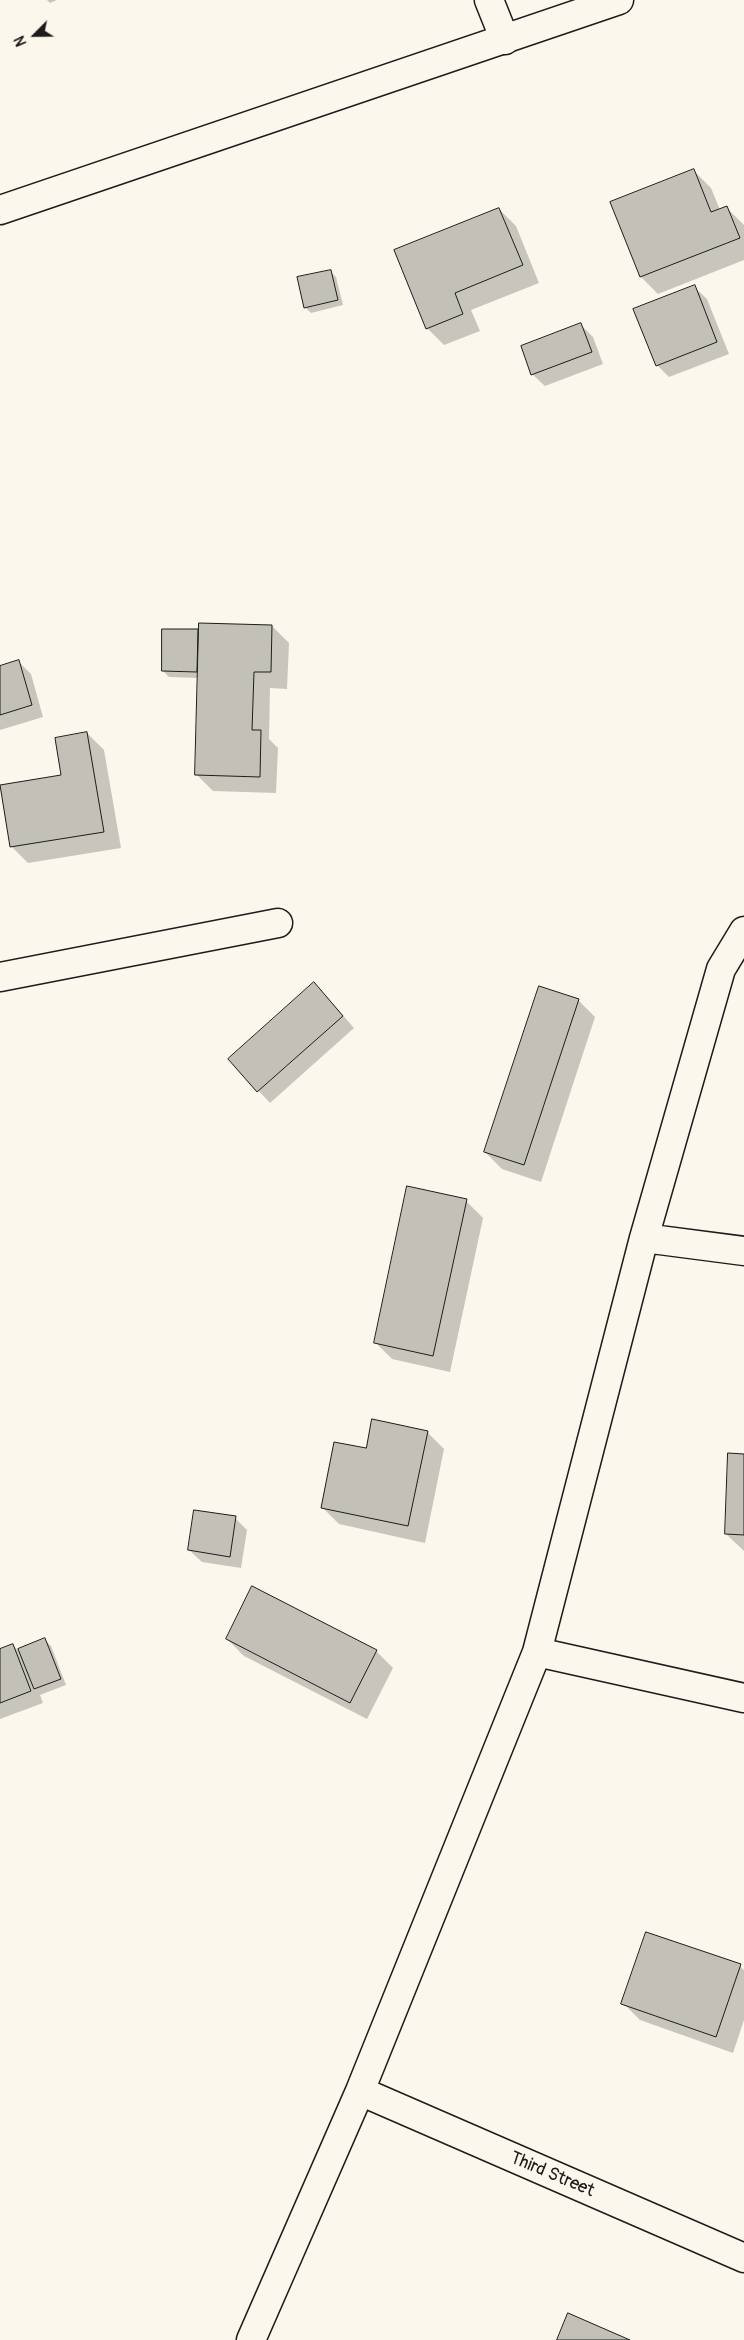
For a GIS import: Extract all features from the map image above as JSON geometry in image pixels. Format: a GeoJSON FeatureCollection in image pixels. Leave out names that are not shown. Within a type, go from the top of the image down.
{"type":"FeatureCollection","features":[{"type":"Feature","properties":{"kind":"street"},"geometry":{"type":"LineString","coordinates":[[489,0],[505,40]]}},
{"type":"Feature","properties":{"kind":"street"},"geometry":{"type":"LineString","coordinates":[[0,210],[619,0]]}},
{"type":"Feature","properties":{"kind":"street"},"geometry":{"type":"LineString","coordinates":[[0,977],[278,923]]}},
{"type":"Feature","properties":{"kind":"street"},"geometry":{"type":"LineString","coordinates":[[252,2340],[360,2091],[537,1652],[644,1238],[721,969],[744,931]]}},
{"type":"Feature","properties":{"kind":"street"},"geometry":{"type":"LineString","coordinates":[[644,1238],[744,1251]]}},
{"type":"Feature","properties":{"kind":"street"},"geometry":{"type":"LineString","coordinates":[[537,1652],[744,1698]]}},
{"type":"Feature","properties":{"kind":"street","name":"Third Street"},"geometry":{"type":"LineString","coordinates":[[360,2091],[744,2258]]}},
{"type":"Feature","properties":{"kind":"building"},"geometry":{"type":"Polygon","coordinates":[[[694,169],[711,212],[727,206],[740,238],[640,277],[610,202],[694,169]]]}},
{"type":"Feature","properties":{"kind":"building"},"geometry":{"type":"Polygon","coordinates":[[[499,208],[523,265],[455,293],[463,314],[426,329],[394,250],[499,208]]]}},
{"type":"Feature","properties":{"kind":"building"},"geometry":{"type":"Polygon","coordinates":[[[331,270],[338,300],[304,308],[297,277],[331,270]]]}},
{"type":"Feature","properties":{"kind":"building"},"geometry":{"type":"Polygon","coordinates":[[[695,285],[717,342],[656,366],[633,309],[695,285]]]}},
{"type":"Feature","properties":{"kind":"building"},"geometry":{"type":"Polygon","coordinates":[[[581,323],[592,352],[531,375],[521,346],[581,323]]]}},
{"type":"Feature","properties":{"kind":"building"},"geometry":{"type":"Polygon","coordinates":[[[199,623],[272,625],[271,672],[254,672],[252,730],[261,730],[260,777],[195,775],[199,623]]]}},
{"type":"Feature","properties":{"kind":"building"},"geometry":{"type":"Polygon","coordinates":[[[162,629],[198,629],[197,672],[162,671],[162,629]]]}},
{"type":"Feature","properties":{"kind":"building"},"geometry":{"type":"Polygon","coordinates":[[[19,660],[32,705],[0,715],[0,666],[19,660]]]}},
{"type":"Feature","properties":{"kind":"building"},"geometry":{"type":"Polygon","coordinates":[[[87,732],[104,832],[10,847],[0,785],[61,775],[55,738],[87,732]]]}},
{"type":"Feature","properties":{"kind":"building"},"geometry":{"type":"Polygon","coordinates":[[[314,982],[343,1016],[257,1092],[228,1059],[314,982]]]}},
{"type":"Feature","properties":{"kind":"building"},"geometry":{"type":"Polygon","coordinates":[[[539,986],[579,999],[524,1165],[484,1152],[539,986]]]}},
{"type":"Feature","properties":{"kind":"building"},"geometry":{"type":"Polygon","coordinates":[[[407,1186],[467,1199],[433,1356],[374,1343],[407,1186]]]}},
{"type":"Feature","properties":{"kind":"building"},"geometry":{"type":"Polygon","coordinates":[[[372,1419],[428,1431],[408,1526],[321,1508],[334,1442],[366,1448],[372,1419]]]}},
{"type":"Feature","properties":{"kind":"building"},"geometry":{"type":"Polygon","coordinates":[[[728,1453],[744,1454],[744,1535],[725,1534],[728,1453]]]}},
{"type":"Feature","properties":{"kind":"building"},"geometry":{"type":"Polygon","coordinates":[[[194,1510],[236,1516],[230,1557],[188,1550],[194,1510]]]}},
{"type":"Feature","properties":{"kind":"building"},"geometry":{"type":"Polygon","coordinates":[[[252,1586],[377,1650],[350,1703],[226,1639],[252,1586]]]}},
{"type":"Feature","properties":{"kind":"building"},"geometry":{"type":"Polygon","coordinates":[[[45,1638],[61,1679],[34,1689],[18,1649],[45,1638]]]}},
{"type":"Feature","properties":{"kind":"building"},"geometry":{"type":"Polygon","coordinates":[[[13,1644],[31,1691],[0,1703],[0,1649],[13,1644]]]}},
{"type":"Feature","properties":{"kind":"building"},"geometry":{"type":"Polygon","coordinates":[[[646,1932],[741,1964],[716,2037],[621,2004],[646,1932]]]}},
{"type":"Feature","properties":{"kind":"building"},"geometry":{"type":"Polygon","coordinates":[[[568,2313],[630,2340],[557,2340],[568,2313]]]}}]}
